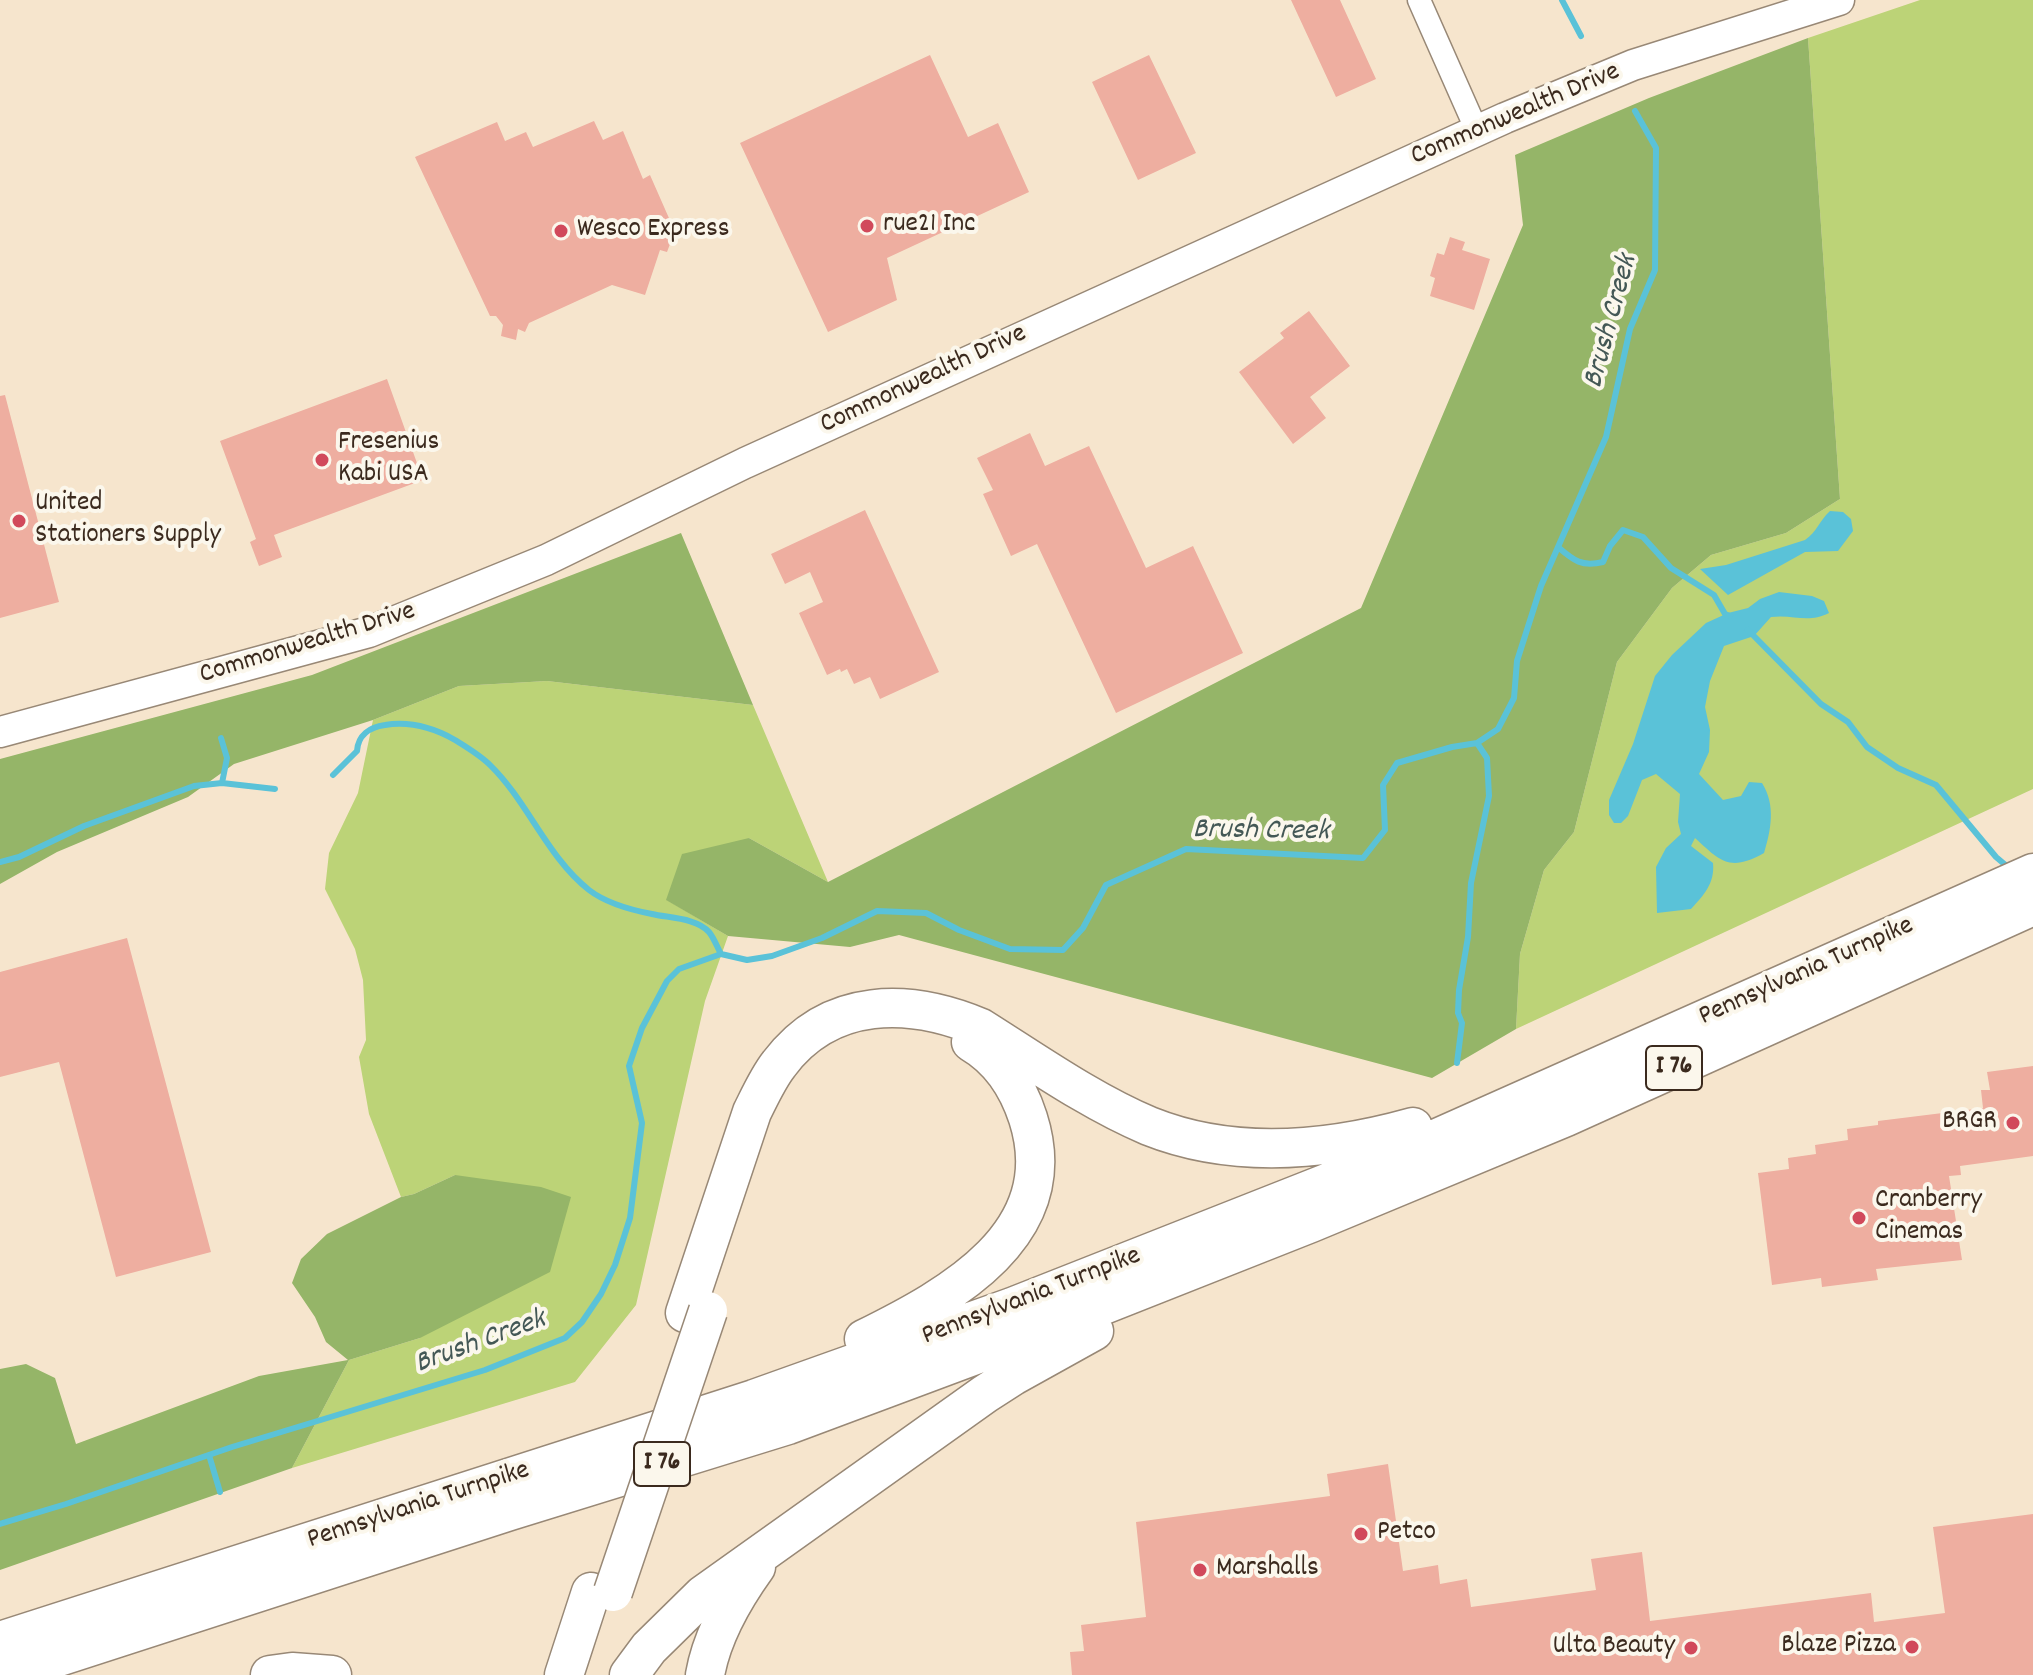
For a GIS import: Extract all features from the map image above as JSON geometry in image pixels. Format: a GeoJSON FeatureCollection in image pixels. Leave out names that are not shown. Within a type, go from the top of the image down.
{"type":"FeatureCollection","features":[{"type":"Feature","properties":{"kind":"highway","name":"Pennsylvania Turnpike"},"geometry":{"type":"LineString","coordinates":[[0,1641],[875,1357],[1097,1274],[1408,1151],[2033,873]]}},
{"type":"Feature","properties":{"kind":"highway","name":"Pennsylvania Turnpike"},"geometry":{"type":"LineString","coordinates":[[3,1675],[510,1511],[788,1425],[1005,1344],[1311,1223],[1566,1117],[2033,906]]}},
{"type":"Feature","properties":{"kind":"highway"},"geometry":{"type":"LineString","coordinates":[[696,1312],[752,1112],[764,1089],[780,1062],[803,1041],[822,1026],[857,1012],[895,1006],[958,1018],[981,1028],[1117,1111],[1152,1127],[1238,1146],[1296,1149],[1377,1137],[1424,1124],[1511,1091],[1544,1088]]}},
{"type":"Feature","properties":{"kind":"highway"},"geometry":{"type":"LineString","coordinates":[[564,1675],[602,1592],[696,1312],[773,1103],[801,1064],[818,1050],[858,1029],[879,1023],[923,1023],[963,1037],[995,1060],[1023,1102],[1032,1130],[1035,1159],[1033,1183],[1025,1210],[1014,1232],[997,1254],[968,1278],[903,1320],[850,1345],[773,1376],[656,1429]]}},
{"type":"Feature","properties":{"kind":"highway"},"geometry":{"type":"LineString","coordinates":[[629,1675],[649,1648],[703,1595],[1013,1376],[1140,1307],[1311,1223]]}},
{"type":"Feature","properties":{"kind":"highway"},"geometry":{"type":"LineString","coordinates":[[705,1675],[711,1649],[725,1616],[769,1548]]}},
{"type":"Feature","properties":{"kind":"highway"},"geometry":{"type":"LineString","coordinates":[[586,1675],[602,1592]]}},
{"type":"Feature","properties":{"kind":"highway"},"geometry":{"type":"LineString","coordinates":[[270,1675],[292,1672],[332,1675]]}},
{"type":"Feature","properties":{"kind":"street"},"geometry":{"type":"LineString","coordinates":[[1419,0],[1477,131]]}},
{"type":"Feature","properties":{"kind":"street","name":"Commonwealth Drive"},"geometry":{"type":"LineString","coordinates":[[0,732],[369,632],[546,560],[759,456],[1477,131],[1633,65],[1839,0]]}},
{"type":"Feature","properties":{"kind":"green space"},"geometry":{"type":"Polygon","coordinates":[[[1920,0],[2033,0],[2033,789],[1516,1029],[1520,954],[1544,870],[1574,832],[1617,662],[1672,588],[1711,555],[1786,533],[1840,499],[1808,38],[1920,0]]]}},
{"type":"Feature","properties":{"kind":"green space"},"geometry":{"type":"Polygon","coordinates":[[[1808,38],[1840,499],[1786,533],[1711,555],[1672,588],[1617,662],[1574,832],[1544,870],[1520,954],[1516,1029],[1432,1078],[899,935],[850,947],[728,936],[666,900],[682,854],[749,838],[828,882],[1361,608],[1523,225],[1515,155],[1649,98],[1808,38]]]}},
{"type":"Feature","properties":{"kind":"green space"},"geometry":{"type":"Polygon","coordinates":[[[681,533],[753,705],[547,681],[459,686],[373,720],[234,764],[188,797],[57,852],[0,884],[0,759],[312,675],[681,533]]]}},
{"type":"Feature","properties":{"kind":"green space"},"geometry":{"type":"Polygon","coordinates":[[[547,681],[753,705],[828,882],[749,838],[667,900],[728,936],[705,1001],[636,1305],[575,1382],[292,1468],[349,1360],[420,1338],[455,1175],[401,1197],[369,1114],[359,1057],[366,1040],[363,980],[355,949],[325,889],[329,853],[358,793],[373,720],[459,686],[547,681]]]}},
{"type":"Feature","properties":{"kind":"green space"},"geometry":{"type":"Polygon","coordinates":[[[455,1175],[541,1187],[571,1197],[550,1272],[420,1338],[349,1360],[292,1468],[0,1570],[0,1369],[26,1364],[55,1378],[76,1444],[259,1376],[348,1360],[326,1342],[315,1317],[292,1283],[301,1259],[327,1234],[401,1197],[455,1175]]]}},
{"type":"Feature","properties":{"kind":"water"},"geometry":{"type":"Polygon","coordinates":[[[1830,511],[1843,512],[1851,519],[1853,531],[1838,551],[1805,552],[1728,595],[1700,569],[1726,565],[1805,540],[1830,511]]]}},
{"type":"Feature","properties":{"kind":"water"},"geometry":{"type":"Polygon","coordinates":[[[1779,592],[1812,596],[1824,601],[1829,613],[1814,618],[1771,617],[1754,636],[1724,646],[1710,681],[1705,707],[1710,730],[1709,752],[1699,774],[1723,800],[1741,796],[1749,782],[1762,783],[1771,809],[1764,853],[1743,862],[1726,862],[1695,838],[1691,846],[1713,863],[1708,888],[1691,909],[1657,913],[1656,867],[1666,848],[1681,834],[1678,822],[1680,794],[1656,774],[1642,780],[1628,816],[1621,823],[1614,823],[1609,815],[1609,800],[1633,744],[1655,676],[1706,623],[1748,608],[1760,599],[1779,592]]]}},
{"type":"Feature","properties":{"kind":"building"},"geometry":{"type":"Polygon","coordinates":[[[1291,0],[1340,0],[1376,79],[1336,97],[1291,0]]]}},
{"type":"Feature","properties":{"kind":"building","name":"rue21 Inc"},"geometry":{"type":"Polygon","coordinates":[[[930,55],[968,137],[998,123],[1029,192],[887,258],[897,300],[828,332],[740,143],[930,55]]]}},
{"type":"Feature","properties":{"kind":"building"},"geometry":{"type":"Polygon","coordinates":[[[1149,55],[1196,153],[1138,180],[1092,82],[1149,55]]]}},
{"type":"Feature","properties":{"kind":"building","name":"Wesco Express"},"geometry":{"type":"Polygon","coordinates":[[[594,121],[603,140],[623,131],[643,179],[650,175],[672,225],[673,236],[667,252],[660,250],[645,295],[612,285],[529,323],[525,332],[518,329],[516,340],[501,336],[503,325],[496,316],[490,316],[415,157],[497,122],[505,141],[526,132],[533,147],[594,121]]]}},
{"type":"Feature","properties":{"kind":"building"},"geometry":{"type":"Polygon","coordinates":[[[1450,237],[1465,242],[1462,250],[1490,259],[1474,310],[1430,296],[1435,278],[1430,276],[1437,253],[1444,255],[1450,237]]]}},
{"type":"Feature","properties":{"kind":"building"},"geometry":{"type":"Polygon","coordinates":[[[1309,311],[1350,366],[1310,397],[1326,418],[1293,444],[1239,372],[1284,338],[1280,333],[1309,311]]]}},
{"type":"Feature","properties":{"kind":"building","name":"Fresenius Kabi USA"},"geometry":{"type":"Polygon","coordinates":[[[387,379],[423,480],[274,535],[282,557],[259,566],[250,542],[256,539],[220,441],[387,379]]]}},
{"type":"Feature","properties":{"kind":"building","name":"United Stationers Supply"},"geometry":{"type":"Polygon","coordinates":[[[5,395],[59,602],[0,618],[0,396],[5,395]]]}},
{"type":"Feature","properties":{"kind":"building"},"geometry":{"type":"Polygon","coordinates":[[[1030,433],[1045,466],[1089,446],[1146,568],[1193,546],[1243,653],[1116,713],[1037,544],[1011,556],[983,494],[993,490],[977,458],[1030,433]]]}},
{"type":"Feature","properties":{"kind":"building"},"geometry":{"type":"Polygon","coordinates":[[[865,510],[939,672],[880,699],[870,677],[854,684],[847,669],[827,675],[799,613],[823,602],[810,572],[785,584],[771,554],[865,510]]]}},
{"type":"Feature","properties":{"kind":"building"},"geometry":{"type":"Polygon","coordinates":[[[127,938],[211,1252],[116,1277],[59,1062],[0,1077],[0,972],[127,938]]]}},
{"type":"Feature","properties":{"kind":"building","name":"Cranberry Cinemas"},"geometry":{"type":"Polygon","coordinates":[[[2033,1066],[2033,1156],[1960,1166],[1961,1175],[1949,1176],[1962,1260],[1876,1269],[1878,1280],[1822,1287],[1821,1278],[1772,1285],[1758,1173],[1789,1169],[1788,1158],[1816,1154],[1815,1145],[1848,1140],[1847,1129],[1878,1125],[1878,1121],[1983,1108],[1981,1090],[1990,1090],[1987,1072],[2033,1066]]]}},
{"type":"Feature","properties":{"kind":"building"},"geometry":{"type":"Polygon","coordinates":[[[1388,1464],[1403,1571],[1438,1565],[1440,1584],[1467,1579],[1471,1607],[1596,1590],[1591,1559],[1642,1552],[1650,1621],[1871,1593],[1874,1622],[1945,1613],[1933,1527],[2033,1514],[2033,1675],[1072,1675],[1070,1652],[1084,1651],[1081,1625],[1146,1617],[1136,1522],[1330,1496],[1327,1474],[1388,1464]]]}},
{"type":"Feature","properties":{"kind":"waterway","name":"Brush Creek"},"geometry":{"type":"LineString","coordinates":[[1562,0],[1581,36]]}},
{"type":"Feature","properties":{"kind":"waterway","name":"Brush Creek"},"geometry":{"type":"LineString","coordinates":[[0,1524],[232,1447],[485,1370],[565,1338],[582,1322],[601,1294],[615,1265],[630,1218],[642,1123],[629,1066],[642,1028],[667,981],[679,969],[721,954],[747,960],[772,956],[822,938],[877,911],[926,913],[959,930],[1010,949],[1063,950],[1083,928],[1106,885],[1186,849],[1363,858],[1385,830],[1383,785],[1397,763],[1477,743],[1498,729],[1514,698],[1517,661],[1541,586],[1606,437],[1630,329],[1655,270],[1656,148],[1635,111]]}},
{"type":"Feature","properties":{"kind":"waterway"},"geometry":{"type":"LineString","coordinates":[[1558,547],[1579,562],[1589,564],[1603,562],[1610,546],[1623,530],[1643,537],[1671,568],[1714,595],[1725,614],[1730,616]]}},
{"type":"Feature","properties":{"kind":"waterway"},"geometry":{"type":"LineString","coordinates":[[1748,630],[1821,704],[1848,722],[1867,747],[1898,768],[1936,785],[1996,857],[2009,868]]}},
{"type":"Feature","properties":{"kind":"waterway"},"geometry":{"type":"LineString","coordinates":[[333,775],[357,751],[362,736],[374,728],[394,724],[413,725],[447,736],[490,765],[516,796],[561,862],[589,890],[627,908],[682,919],[704,927],[721,954]]}},
{"type":"Feature","properties":{"kind":"waterway"},"geometry":{"type":"LineString","coordinates":[[221,738],[227,758],[222,783]]}},
{"type":"Feature","properties":{"kind":"waterway"},"geometry":{"type":"LineString","coordinates":[[1457,1063],[1462,1023],[1458,1013],[1459,990],[1468,937],[1471,883],[1489,796],[1487,758],[1477,743]]}},
{"type":"Feature","properties":{"kind":"waterway"},"geometry":{"type":"LineString","coordinates":[[0,862],[19,857],[84,826],[194,786],[222,783],[275,789]]}},
{"type":"Feature","properties":{"kind":"waterway"},"geometry":{"type":"LineString","coordinates":[[209,1455],[220,1492]]}},
{"type":"Feature","properties":{"kind":"place","name":"rue21 Inc"},"geometry":{"type":"Point","coordinates":[867,226]}},
{"type":"Feature","properties":{"kind":"place","name":"Wesco Express"},"geometry":{"type":"Point","coordinates":[561,231]}},
{"type":"Feature","properties":{"kind":"place","name":"Fresenius Kabi USA"},"geometry":{"type":"Point","coordinates":[322,460]}},
{"type":"Feature","properties":{"kind":"place","name":"United Stationers Supply"},"geometry":{"type":"Point","coordinates":[19,521]}},
{"type":"Feature","properties":{"kind":"place","name":"BRGR"},"geometry":{"type":"Point","coordinates":[2013,1123]}},
{"type":"Feature","properties":{"kind":"place","name":"Cranberry Cinemas"},"geometry":{"type":"Point","coordinates":[1859,1218]}},
{"type":"Feature","properties":{"kind":"place","name":"Petco"},"geometry":{"type":"Point","coordinates":[1361,1534]}},
{"type":"Feature","properties":{"kind":"place","name":"Marshalls"},"geometry":{"type":"Point","coordinates":[1200,1570]}},
{"type":"Feature","properties":{"kind":"place","name":"Blaze Pizza"},"geometry":{"type":"Point","coordinates":[1912,1647]}},
{"type":"Feature","properties":{"kind":"place","name":"Ulta Beauty"},"geometry":{"type":"Point","coordinates":[1691,1648]}}]}
